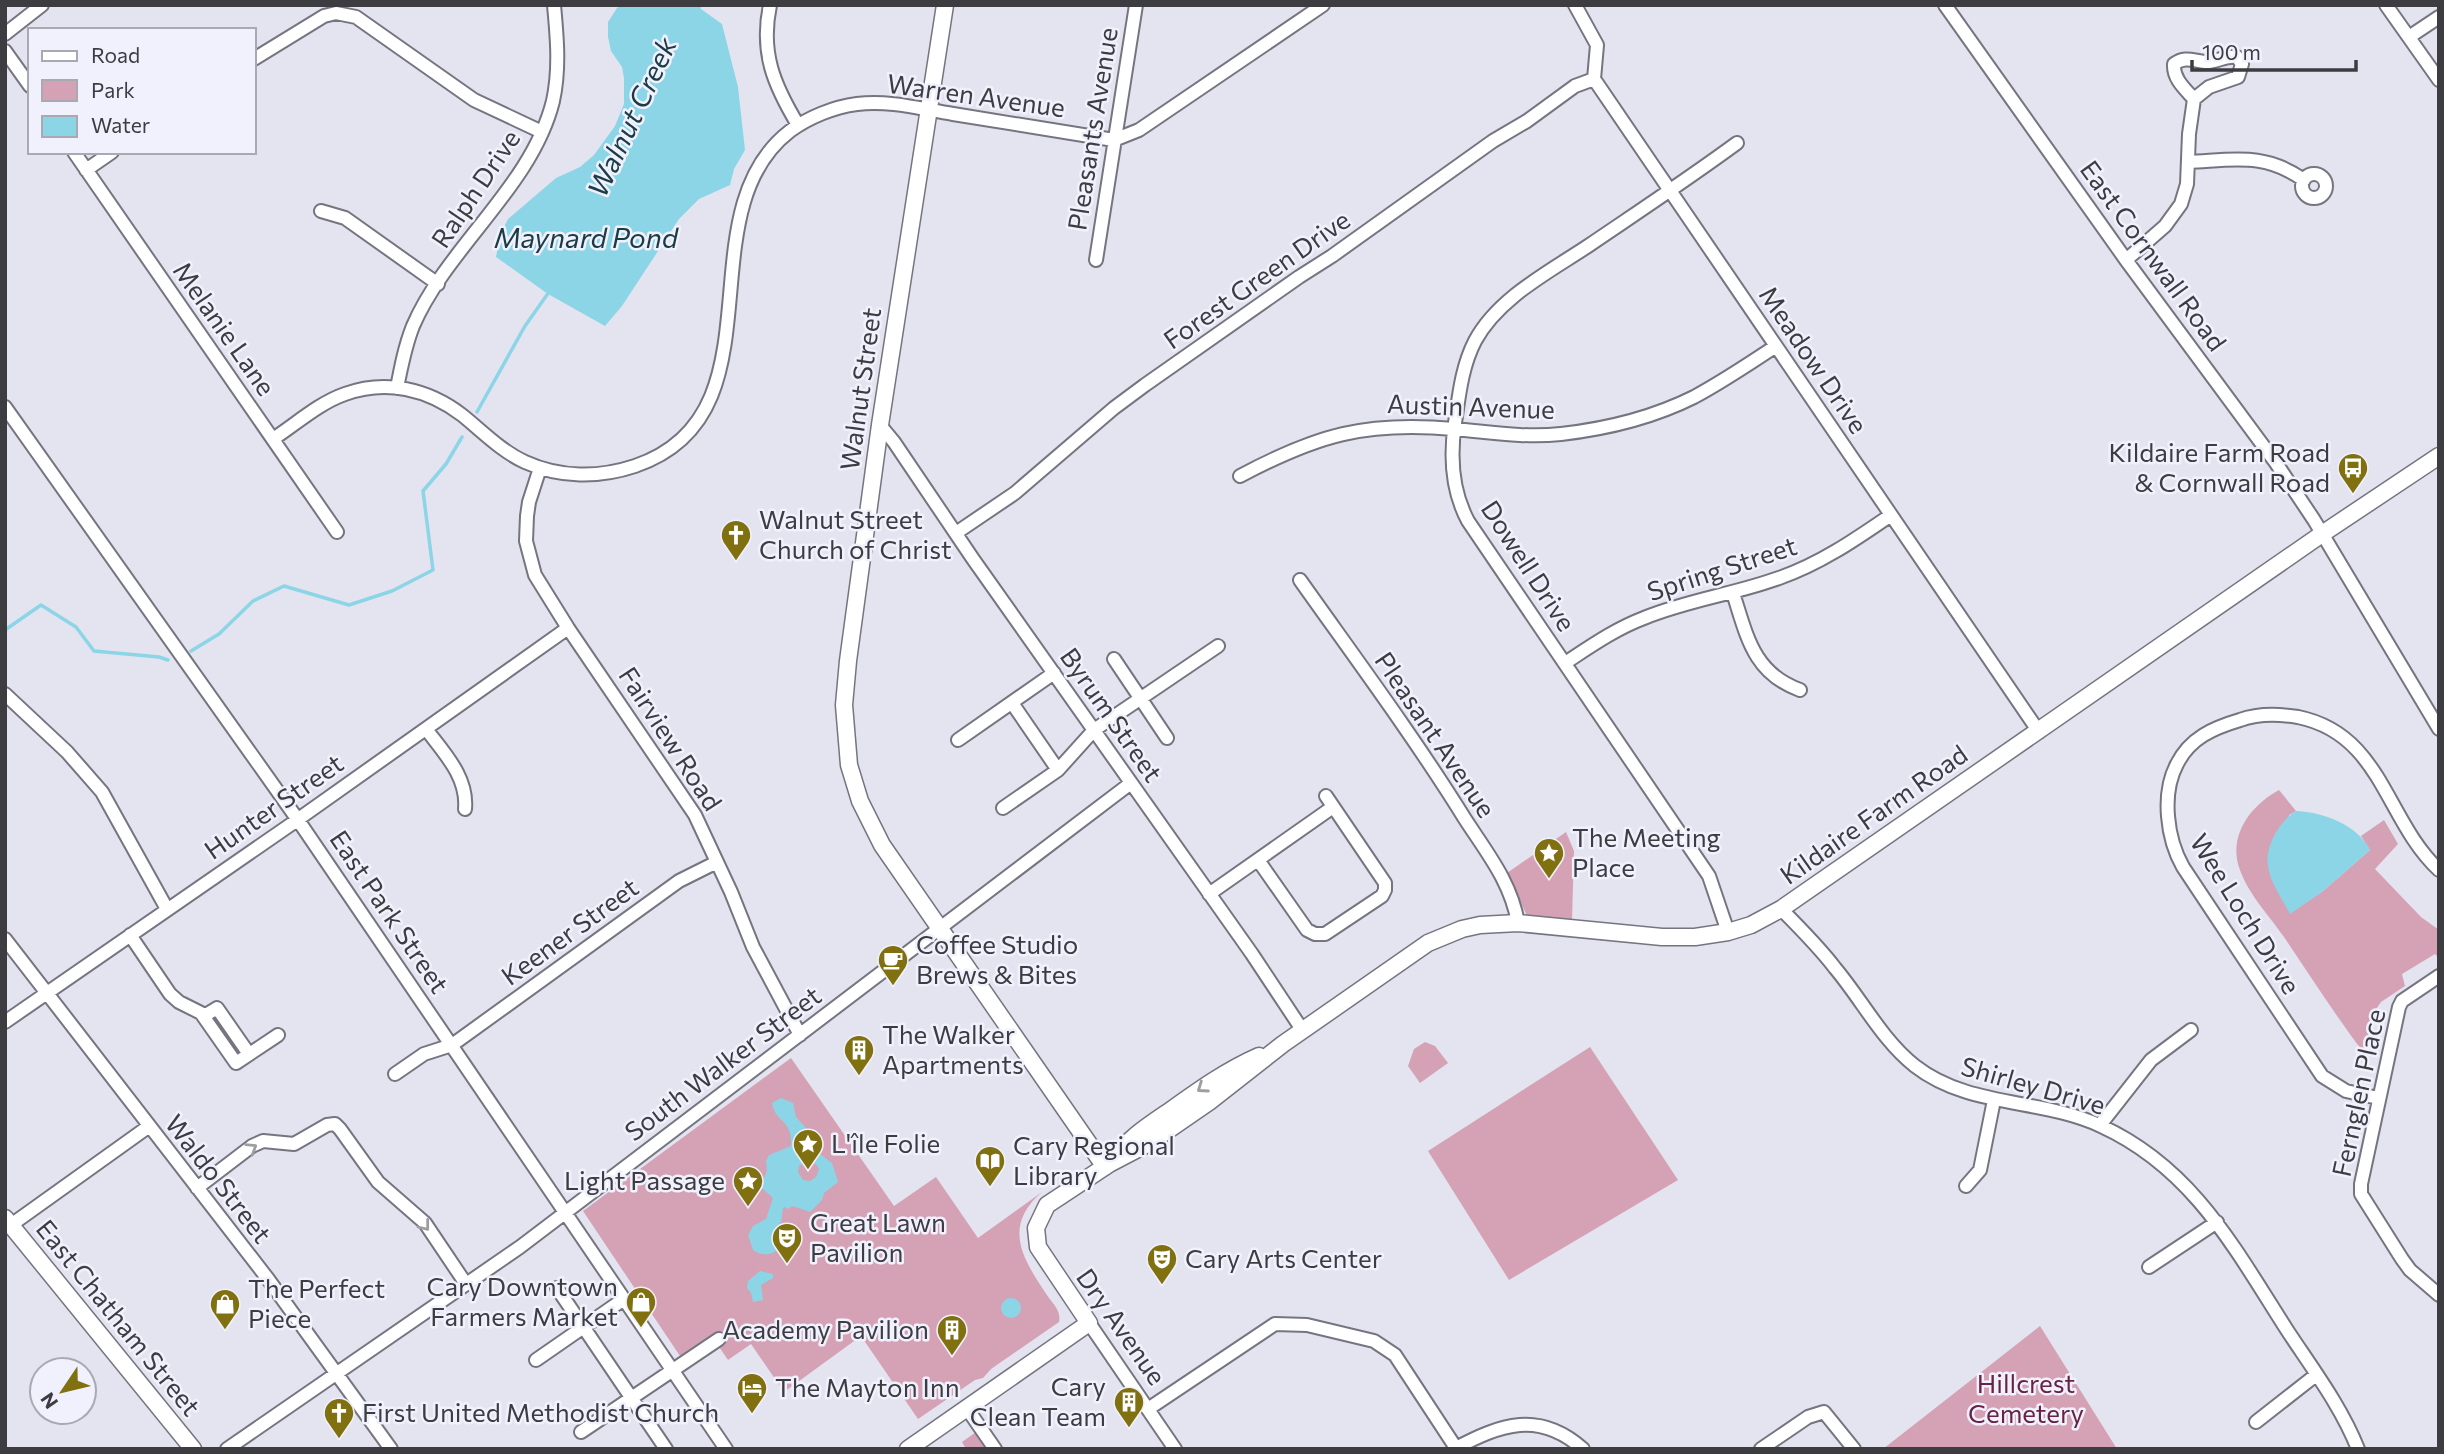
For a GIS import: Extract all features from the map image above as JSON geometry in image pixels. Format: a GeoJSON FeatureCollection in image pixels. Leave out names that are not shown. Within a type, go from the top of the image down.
{"type":"FeatureCollection","features":[{"type":"Feature","properties":{"kind":"main road","name":"Walnut Street"},"geometry":{"type":"LineString","coordinates":[[945,5],[880,425],[848,661],[844,705],[846,747],[849,765],[868,819],[882,845],[1107,1166]]}},
{"type":"Feature","properties":{"kind":"main road","name":"Kildaire Farm Road"},"geometry":{"type":"LineString","coordinates":[[1036,1228],[1047,1205],[1186,1118],[1283,1044],[1428,943],[1462,929],[1480,925],[1518,923],[1662,937],[1695,937],[1751,925],[1781,909],[2439,456]]}},
{"type":"Feature","properties":{"kind":"main road","name":"East Chatham Street"},"geometry":{"type":"LineString","coordinates":[[8,1221],[193,1449]]}},
{"type":"Feature","properties":{"kind":"main road","name":"Dry Avenue"},"geometry":{"type":"LineString","coordinates":[[1036,1228],[1038,1247],[1042,1255],[1089,1323]]}},
{"type":"Feature","properties":{"kind":"main road"},"geometry":{"type":"LineString","coordinates":[[908,1449],[1089,1323]]}},
{"type":"Feature","properties":{"kind":"street"},"geometry":{"type":"LineString","coordinates":[[5,34],[42,5]]}},
{"type":"Feature","properties":{"kind":"street","name":"Ralph Drive"},"geometry":{"type":"LineString","coordinates":[[397,388],[404,353],[414,324],[438,284],[523,167],[542,132],[556,85],[558,60],[554,5]]}},
{"type":"Feature","properties":{"kind":"street"},"geometry":{"type":"LineString","coordinates":[[770,5],[766,38],[769,63],[776,85],[798,125]]}},
{"type":"Feature","properties":{"kind":"street","name":"Pleasants Avenue"},"geometry":{"type":"LineString","coordinates":[[1096,260],[1136,5]]}},
{"type":"Feature","properties":{"kind":"street"},"geometry":{"type":"LineString","coordinates":[[1114,140],[1139,130],[1323,5]]}},
{"type":"Feature","properties":{"kind":"street"},"geometry":{"type":"LineString","coordinates":[[1575,5],[1597,45],[1594,79]]}},
{"type":"Feature","properties":{"kind":"street","name":"East Cornwall Road"},"geometry":{"type":"LineString","coordinates":[[1945,5],[2126,260],[2234,403],[2322,534],[2439,729]]}},
{"type":"Feature","properties":{"kind":"street"},"geometry":{"type":"LineString","coordinates":[[2386,5],[2439,79]]}},
{"type":"Feature","properties":{"kind":"street"},"geometry":{"type":"LineString","coordinates":[[256,58],[324,16],[346,14],[372,27],[474,100],[542,132]]}},
{"type":"Feature","properties":{"kind":"street"},"geometry":{"type":"LineString","coordinates":[[2409,37],[2439,17]]}},
{"type":"Feature","properties":{"kind":"street"},"geometry":{"type":"LineString","coordinates":[[5,51],[28,83]]}},
{"type":"Feature","properties":{"kind":"street"},"geometry":{"type":"LineString","coordinates":[[2126,260],[2165,226],[2178,210],[2185,192],[2194,99],[2209,87],[2238,77],[2243,68],[2241,62],[2234,55],[2213,61],[2200,62],[2186,58],[2176,62],[2174,73],[2194,99]]}},
{"type":"Feature","properties":{"kind":"street","name":"Meadow Drive"},"geometry":{"type":"LineString","coordinates":[[1594,79],[2039,732]]}},
{"type":"Feature","properties":{"kind":"street","name":"Forest Green Drive"},"geometry":{"type":"LineString","coordinates":[[956,533],[1015,493],[1114,408],[1145,385],[1493,141],[1527,121],[1575,86],[1594,79]]}},
{"type":"Feature","properties":{"kind":"street","name":"Warren Avenue"},"geometry":{"type":"LineString","coordinates":[[274,439],[344,394],[371,388],[397,388],[444,402],[510,453],[540,468],[589,475],[614,472],[658,456],[675,444],[698,419],[713,392],[720,369],[738,223],[745,194],[769,153],[798,125],[831,110],[876,103],[929,109],[1114,140]]}},
{"type":"Feature","properties":{"kind":"street","name":"Dowell Drive"},"geometry":{"type":"LineString","coordinates":[[1728,932],[1709,876],[1462,510],[1453,469],[1454,429],[1466,362],[1475,341],[1494,315],[1529,286],[1737,144]]}},
{"type":"Feature","properties":{"kind":"street","name":"Melanie Lane"},"geometry":{"type":"LineString","coordinates":[[75,154],[337,532]]}},
{"type":"Feature","properties":{"kind":"street"},"geometry":{"type":"LineString","coordinates":[[86,170],[109,154]]}},
{"type":"Feature","properties":{"kind":"street"},"geometry":{"type":"LineString","coordinates":[[2189,162],[2246,159],[2264,161],[2279,165],[2304,180]]}},
{"type":"Feature","properties":{"kind":"street"},"geometry":{"type":"LineString","coordinates":[[321,211],[345,218],[438,284]]}},
{"type":"Feature","properties":{"kind":"street","name":"Austin Avenue"},"geometry":{"type":"LineString","coordinates":[[1240,476],[1306,443],[1354,430],[1395,426],[1531,436],[1561,434],[1634,419],[1691,398],[1720,383],[1776,346]]}},
{"type":"Feature","properties":{"kind":"street","name":"East Park Street"},"geometry":{"type":"LineString","coordinates":[[5,407],[298,820],[726,1449]]}},
{"type":"Feature","properties":{"kind":"street","name":"Byrum Street"},"geometry":{"type":"LineString","coordinates":[[880,425],[1252,954],[1303,1031]]}},
{"type":"Feature","properties":{"kind":"street","name":"Fairview Road"},"geometry":{"type":"LineString","coordinates":[[540,468],[528,502],[526,531],[528,551],[541,586],[695,815],[753,947],[800,1035]]}},
{"type":"Feature","properties":{"kind":"street","name":"Spring Street"},"geometry":{"type":"LineString","coordinates":[[1565,663],[1604,637],[1646,617],[1781,578],[1818,561],[1892,515]]}},
{"type":"Feature","properties":{"kind":"street","name":"Pleasant Avenue"},"geometry":{"type":"LineString","coordinates":[[1300,580],[1420,748],[1499,868],[1512,895],[1518,923]]}},
{"type":"Feature","properties":{"kind":"street"},"geometry":{"type":"LineString","coordinates":[[1733,593],[1758,659],[1769,673],[1783,684],[1800,690]]}},
{"type":"Feature","properties":{"kind":"street","name":"Hunter Street"},"geometry":{"type":"LineString","coordinates":[[5,1022],[298,820],[568,628]]}},
{"type":"Feature","properties":{"kind":"street"},"geometry":{"type":"LineString","coordinates":[[1003,808],[1058,769],[1094,730],[1218,646]]}},
{"type":"Feature","properties":{"kind":"street"},"geometry":{"type":"LineString","coordinates":[[1114,659],[1167,738]]}},
{"type":"Feature","properties":{"kind":"street"},"geometry":{"type":"LineString","coordinates":[[958,740],[1054,673]]}},
{"type":"Feature","properties":{"kind":"street"},"geometry":{"type":"LineString","coordinates":[[5,694],[66,752],[102,792],[167,909]]}},
{"type":"Feature","properties":{"kind":"street"},"geometry":{"type":"LineString","coordinates":[[1012,703],[1058,769]]}},
{"type":"Feature","properties":{"kind":"street","name":"Wee Loch Drive"},"geometry":{"type":"LineString","coordinates":[[2378,1098],[2346,1091],[2328,1082],[2315,1068],[2179,860],[2171,844],[2168,823],[2170,792],[2176,765],[2187,747],[2196,739],[2244,718],[2285,715],[2317,723],[2344,737],[2366,758],[2378,775],[2409,835],[2425,858],[2439,870]]}},
{"type":"Feature","properties":{"kind":"street"},"geometry":{"type":"LineString","coordinates":[[426,729],[462,781],[466,794],[465,808]]}},
{"type":"Feature","properties":{"kind":"street","name":"South Walker Street"},"geometry":{"type":"LineString","coordinates":[[227,1449],[565,1213],[1131,783]]}},
{"type":"Feature","properties":{"kind":"street"},"geometry":{"type":"LineString","coordinates":[[1258,860],[1307,930],[1315,934],[1325,934],[1382,896],[1385,883],[1326,796]]}},
{"type":"Feature","properties":{"kind":"street"},"geometry":{"type":"LineString","coordinates":[[1209,894],[1334,807]]}},
{"type":"Feature","properties":{"kind":"street","name":"Keener Street"},"geometry":{"type":"LineString","coordinates":[[395,1074],[424,1054],[452,1045],[679,881],[717,862]]}},
{"type":"Feature","properties":{"kind":"street","name":"Shirley Drive"},"geometry":{"type":"LineString","coordinates":[[1781,909],[1836,968],[1887,1038],[1915,1066],[1948,1087],[1994,1100],[2069,1115],[2100,1125],[2136,1145],[2185,1184],[2217,1222],[2316,1375],[2350,1430],[2358,1449]]}},
{"type":"Feature","properties":{"kind":"street"},"geometry":{"type":"LineString","coordinates":[[130,935],[173,997],[204,1016],[236,1063],[278,1035]]}},
{"type":"Feature","properties":{"kind":"street","name":"Waldo Street"},"geometry":{"type":"LineString","coordinates":[[5,939],[337,1372],[391,1449]]}},
{"type":"Feature","properties":{"kind":"street","name":"Fernglen Place"},"geometry":{"type":"LineString","coordinates":[[2439,976],[2402,1001],[2399,1007],[2361,1184],[2361,1195],[2402,1259],[2410,1270],[2439,1295]]}},
{"type":"Feature","properties":{"kind":"street"},"geometry":{"type":"LineString","coordinates":[[2100,1125],[2151,1060],[2192,1030]]}},
{"type":"Feature","properties":{"kind":"street"},"geometry":{"type":"LineString","coordinates":[[1966,1186],[1980,1170],[1994,1100]]}},
{"type":"Feature","properties":{"kind":"street"},"geometry":{"type":"LineString","coordinates":[[197,1188],[252,1146],[263,1141],[294,1144],[327,1125],[335,1124],[378,1182],[425,1223],[466,1284]]}},
{"type":"Feature","properties":{"kind":"street"},"geometry":{"type":"LineString","coordinates":[[8,1221],[148,1127]]}},
{"type":"Feature","properties":{"kind":"street"},"geometry":{"type":"LineString","coordinates":[[2149,1267],[2217,1222]]}},
{"type":"Feature","properties":{"kind":"street"},"geometry":{"type":"LineString","coordinates":[[557,1288],[666,1449]]}},
{"type":"Feature","properties":{"kind":"street"},"geometry":{"type":"LineString","coordinates":[[536,1360],[624,1299]]}},
{"type":"Feature","properties":{"kind":"street","name":"Dry Avenue"},"geometry":{"type":"LineString","coordinates":[[1089,1323],[1175,1449]]}},
{"type":"Feature","properties":{"kind":"street"},"geometry":{"type":"LineString","coordinates":[[1148,1409],[1275,1324],[1307,1325],[1374,1340],[1395,1355],[1455,1448],[1508,1425],[1528,1423],[1554,1429],[1583,1449]]}},
{"type":"Feature","properties":{"kind":"street"},"geometry":{"type":"LineString","coordinates":[[581,1432],[719,1339]]}},
{"type":"Feature","properties":{"kind":"street"},"geometry":{"type":"LineString","coordinates":[[2256,1422],[2316,1375]]}},
{"type":"Feature","properties":{"kind":"street"},"geometry":{"type":"LineString","coordinates":[[967,1406],[995,1449]]}},
{"type":"Feature","properties":{"kind":"street"},"geometry":{"type":"LineString","coordinates":[[1760,1449],[1808,1418],[1824,1412],[1854,1449]]}},
{"type":"Feature","properties":{"kind":"green space"},"geometry":{"type":"Polygon","coordinates":[[[2279,790],[2296,811],[2289,815],[2290,913],[2323,891],[2370,850],[2361,836],[2384,820],[2398,844],[2375,869],[2421,917],[2439,930],[2439,958],[2435,954],[2402,974],[2405,986],[2381,1002],[2374,1012],[2367,1057],[2252,893],[2238,864],[2237,841],[2246,820],[2260,803],[2279,790]]]}},
{"type":"Feature","properties":{"kind":"green space"},"geometry":{"type":"Polygon","coordinates":[[[1566,832],[1574,851],[1572,920],[1527,916],[1507,873],[1566,832]]]}},
{"type":"Feature","properties":{"kind":"green space"},"geometry":{"type":"Polygon","coordinates":[[[1425,1042],[1435,1046],[1448,1063],[1420,1083],[1408,1066],[1414,1049],[1425,1042]]]}},
{"type":"Feature","properties":{"kind":"green space"},"geometry":{"type":"Polygon","coordinates":[[[1590,1047],[1678,1180],[1509,1280],[1428,1151],[1590,1047]]]}},
{"type":"Feature","properties":{"kind":"green space"},"geometry":{"type":"Polygon","coordinates":[[[791,1058],[894,1206],[936,1177],[978,1238],[1042,1192],[1029,1205],[1019,1232],[1025,1258],[1057,1309],[1059,1322],[991,1369],[983,1378],[975,1380],[918,1419],[861,1336],[784,1392],[751,1344],[728,1360],[711,1335],[680,1356],[583,1211],[791,1058]]]}},
{"type":"Feature","properties":{"kind":"green space","name":"Hillcrest Cemetery"},"geometry":{"type":"Polygon","coordinates":[[[2040,1326],[2117,1449],[1883,1449],[2040,1326]]]}},
{"type":"Feature","properties":{"kind":"green space"},"geometry":{"type":"Polygon","coordinates":[[[979,1430],[992,1449],[966,1449],[962,1442],[979,1430]]]}},
{"type":"Feature","properties":{"kind":"water","name":"Maynard Pond"},"geometry":{"type":"Polygon","coordinates":[[[623,5],[700,5],[701,9],[722,24],[738,87],[745,150],[734,169],[730,185],[699,199],[679,219],[622,306],[605,326],[548,294],[496,257],[500,235],[508,219],[556,178],[580,167],[594,155],[615,126],[624,104],[624,78],[622,67],[611,51],[608,22],[617,8],[623,5]]]}},
{"type":"Feature","properties":{"kind":"water"},"geometry":{"type":"Polygon","coordinates":[[[2296,811],[2317,814],[2339,822],[2357,834],[2370,850],[2323,891],[2290,914],[2270,876],[2268,857],[2276,832],[2286,818],[2296,811]]]}},
{"type":"Feature","properties":{"kind":"water"},"geometry":{"type":"Polygon","coordinates":[[[781,1098],[793,1103],[796,1117],[814,1137],[820,1154],[832,1163],[838,1182],[824,1193],[822,1200],[810,1212],[793,1206],[783,1208],[781,1224],[780,1222],[778,1226],[782,1240],[777,1250],[766,1254],[753,1250],[748,1235],[753,1226],[766,1219],[773,1198],[761,1187],[767,1170],[766,1161],[769,1155],[791,1146],[787,1126],[772,1103],[781,1098]],[[807,1161],[799,1166],[798,1172],[803,1180],[810,1181],[816,1177],[819,1169],[816,1164],[807,1161]]]}},
{"type":"Feature","properties":{"kind":"water"},"geometry":{"type":"Polygon","coordinates":[[[760,1271],[773,1274],[773,1278],[761,1285],[763,1300],[753,1302],[747,1288],[748,1281],[760,1271]]]}},
{"type":"Feature","properties":{"kind":"water"},"geometry":{"type":"Polygon","coordinates":[[[1011,1298],[1018,1301],[1021,1308],[1018,1315],[1011,1318],[1004,1315],[1001,1308],[1004,1301],[1011,1298]]]}},
{"type":"Feature","properties":{"kind":"waterway","name":"Walnut Creek"},"geometry":{"type":"LineString","coordinates":[[477,412],[525,326],[549,292]]}},
{"type":"Feature","properties":{"kind":"waterway","name":"Walnut Creek"},"geometry":{"type":"LineString","coordinates":[[191,651],[219,634],[253,601],[284,586],[349,605],[392,591],[433,570],[423,491],[446,464],[462,437]]}},
{"type":"Feature","properties":{"kind":"waterway","name":"Walnut Creek"},"geometry":{"type":"LineString","coordinates":[[5,630],[41,605],[76,627],[94,651],[168,660]]}},
{"type":"Feature","properties":{"kind":"place","name":"Kildaire Farm Road & Cornwall Road"},"geometry":{"type":"Point","coordinates":[2353,495]}},
{"type":"Feature","properties":{"kind":"place","name":"Walnut Street Church of Christ"},"geometry":{"type":"Point","coordinates":[736,562]}},
{"type":"Feature","properties":{"kind":"place","name":"The Meeting Place"},"geometry":{"type":"Point","coordinates":[1549,880]}},
{"type":"Feature","properties":{"kind":"place","name":"Coffee Studio Brews & Bites"},"geometry":{"type":"Point","coordinates":[893,987]}},
{"type":"Feature","properties":{"kind":"place","name":"The Walker Apartments"},"geometry":{"type":"Point","coordinates":[859,1077]}},
{"type":"Feature","properties":{"kind":"place","name":"L'île Folie"},"geometry":{"type":"Point","coordinates":[808,1171]}},
{"type":"Feature","properties":{"kind":"place","name":"Cary Regional Library"},"geometry":{"type":"Point","coordinates":[990,1188]}},
{"type":"Feature","properties":{"kind":"place","name":"Light Passage"},"geometry":{"type":"Point","coordinates":[748,1208]}},
{"type":"Feature","properties":{"kind":"place","name":"Great Lawn Pavilion"},"geometry":{"type":"Point","coordinates":[787,1265]}},
{"type":"Feature","properties":{"kind":"place","name":"Cary Arts Center"},"geometry":{"type":"Point","coordinates":[1162,1286]}},
{"type":"Feature","properties":{"kind":"place","name":"Cary Downtown Farmers Market"},"geometry":{"type":"Point","coordinates":[641,1329]}},
{"type":"Feature","properties":{"kind":"place","name":"The Perfect Piece"},"geometry":{"type":"Point","coordinates":[225,1331]}},
{"type":"Feature","properties":{"kind":"place","name":"Academy Pavilion"},"geometry":{"type":"Point","coordinates":[952,1357]}},
{"type":"Feature","properties":{"kind":"place","name":"The Mayton Inn"},"geometry":{"type":"Point","coordinates":[752,1415]}},
{"type":"Feature","properties":{"kind":"place","name":"Cary Clean Team"},"geometry":{"type":"Point","coordinates":[1129,1429]}},
{"type":"Feature","properties":{"kind":"place","name":"First United Methodist Church"},"geometry":{"type":"Point","coordinates":[339,1440]}}]}
